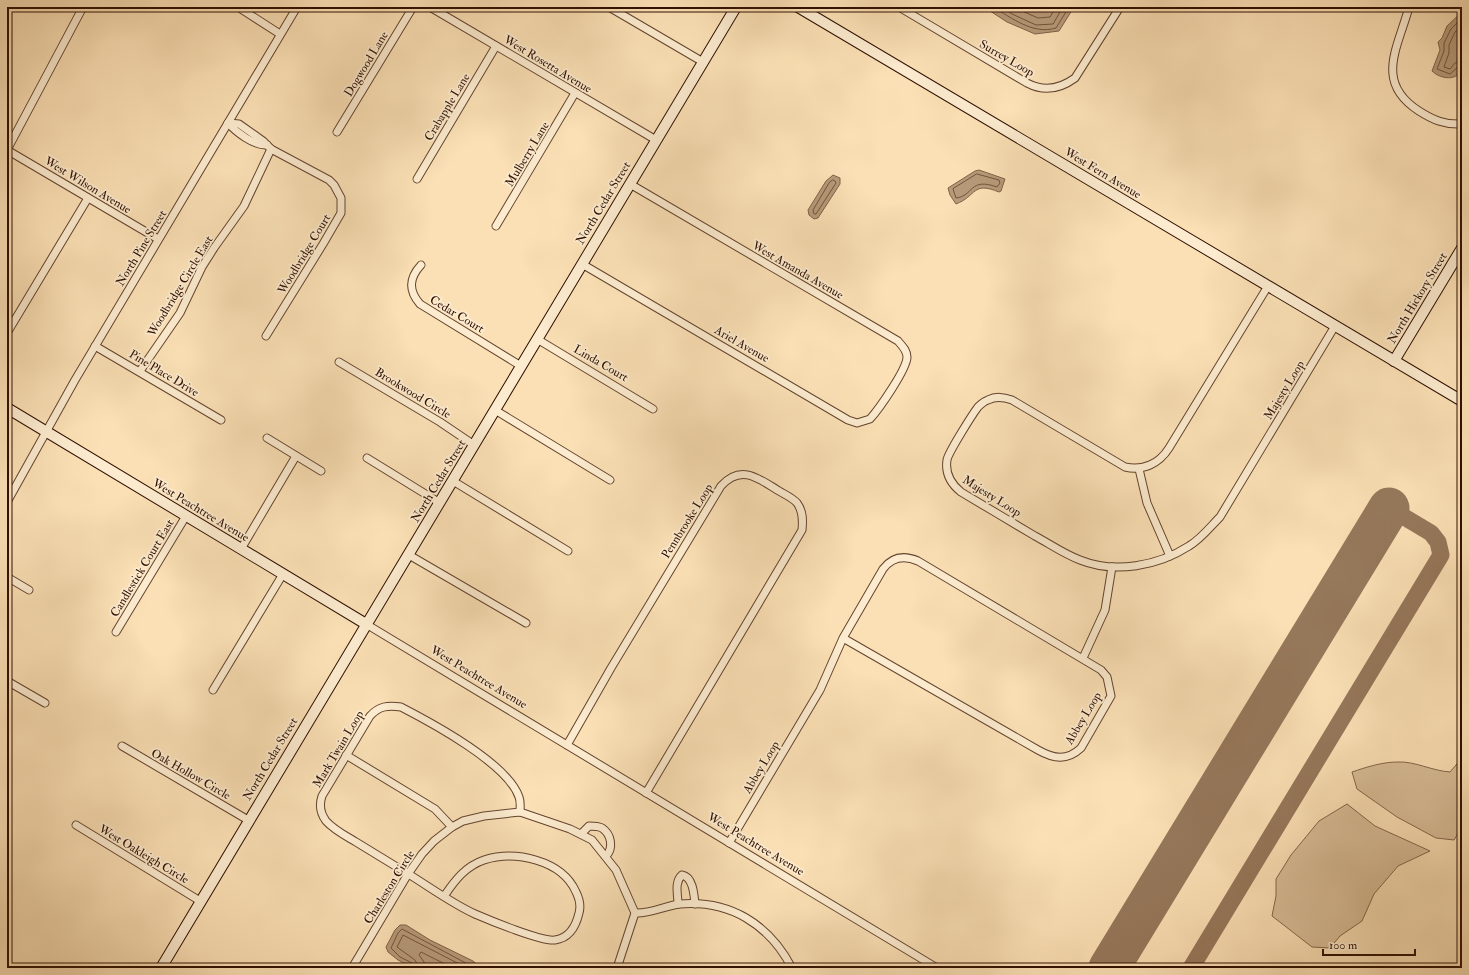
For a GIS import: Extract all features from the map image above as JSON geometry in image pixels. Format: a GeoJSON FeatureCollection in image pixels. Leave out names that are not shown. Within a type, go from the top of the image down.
{"type":"FeatureCollection","features":[{"type":"Feature","properties":{"kind":"street"},"geometry":{"type":"LineString","coordinates":[[7,150],[83,7]]}},
{"type":"Feature","properties":{"kind":"street"},"geometry":{"type":"LineString","coordinates":[[238,7],[280,34]]}},
{"type":"Feature","properties":{"kind":"street","name":"North Pine Street"},"geometry":{"type":"LineString","coordinates":[[7,502],[45,431],[297,7]]}},
{"type":"Feature","properties":{"kind":"street","name":"Dogwood Lane"},"geometry":{"type":"LineString","coordinates":[[337,132],[413,7]]}},
{"type":"Feature","properties":{"kind":"street","name":"West Rosetta Avenue"},"geometry":{"type":"LineString","coordinates":[[430,7],[656,140]]}},
{"type":"Feature","properties":{"kind":"street"},"geometry":{"type":"LineString","coordinates":[[609,7],[703,62]]}},
{"type":"Feature","properties":{"kind":"street","name":"North Cedar Street"},"geometry":{"type":"LineString","coordinates":[[160,968],[409,555],[736,7]]}},
{"type":"Feature","properties":{"kind":"street","name":"West Fern Avenue"},"geometry":{"type":"LineString","coordinates":[[798,7],[1462,401]]}},
{"type":"Feature","properties":{"kind":"street","name":"Surrey Loop"},"geometry":{"type":"LineString","coordinates":[[899,7],[1027,83],[1043,89],[1066,85],[1075,78],[1120,7]]}},
{"type":"Feature","properties":{"kind":"street"},"geometry":{"type":"LineString","coordinates":[[1409,7],[1393,61],[1392,78],[1395,87],[1404,100],[1424,114],[1443,123],[1462,124]]}},
{"type":"Feature","properties":{"kind":"street","name":"Crabapple Lane"},"geometry":{"type":"LineString","coordinates":[[417,179],[496,46]]}},
{"type":"Feature","properties":{"kind":"street","name":"Mulberry Lane"},"geometry":{"type":"LineString","coordinates":[[496,226],[575,93]]}},
{"type":"Feature","properties":{"kind":"street","name":"Woodbridge Court"},"geometry":{"type":"LineString","coordinates":[[228,123],[239,124],[269,147],[329,180],[338,191],[342,205],[341,212],[323,244],[266,336]]}},
{"type":"Feature","properties":{"kind":"street","name":"Woodbridge Circle East"},"geometry":{"type":"LineString","coordinates":[[140,371],[180,313],[206,260],[244,206],[269,147]]}},
{"type":"Feature","properties":{"kind":"street","name":"West Wilson Avenue"},"geometry":{"type":"LineString","coordinates":[[7,150],[158,239]]}},
{"type":"Feature","properties":{"kind":"street","name":"West Amanda Avenue"},"geometry":{"type":"LineString","coordinates":[[630,184],[898,341],[905,350],[905,364],[884,399]]}},
{"type":"Feature","properties":{"kind":"street"},"geometry":{"type":"LineString","coordinates":[[7,333],[88,198]]}},
{"type":"Feature","properties":{"kind":"street","name":"North Hickory Street"},"geometry":{"type":"LineString","coordinates":[[1394,361],[1462,248]]}},
{"type":"Feature","properties":{"kind":"street","name":"Ariel Avenue"},"geometry":{"type":"LineString","coordinates":[[582,264],[848,420],[857,423],[870,419],[884,399]]}},
{"type":"Feature","properties":{"kind":"street","name":"Cedar Court"},"geometry":{"type":"LineString","coordinates":[[421,265],[414,275],[411,283],[412,292],[420,304],[521,366]]}},
{"type":"Feature","properties":{"kind":"street"},"geometry":{"type":"LineString","coordinates":[[1170,556],[1147,503],[1140,468],[1151,466],[1165,455],[1268,286]]}},
{"type":"Feature","properties":{"kind":"street","name":"Majesty Loop"},"geometry":{"type":"LineString","coordinates":[[1140,468],[1124,467],[1021,405],[1002,397],[986,400],[978,407],[947,459],[948,474],[951,481],[961,492],[1081,561],[1112,567],[1135,566],[1170,556],[1190,546],[1206,533],[1220,517],[1335,326]]}},
{"type":"Feature","properties":{"kind":"street","name":"Linda Court"},"geometry":{"type":"LineString","coordinates":[[537,339],[653,409]]}},
{"type":"Feature","properties":{"kind":"street","name":"Pine Place Drive"},"geometry":{"type":"LineString","coordinates":[[95,346],[140,371],[221,420]]}},
{"type":"Feature","properties":{"kind":"street","name":"Brookwood Circle"},"geometry":{"type":"LineString","coordinates":[[339,362],[440,422],[474,445]]}},
{"type":"Feature","properties":{"kind":"street","name":"West Peachtree Avenue"},"geometry":{"type":"LineString","coordinates":[[7,408],[937,968]]}},
{"type":"Feature","properties":{"kind":"street"},"geometry":{"type":"LineString","coordinates":[[495,410],[610,480]]}},
{"type":"Feature","properties":{"kind":"street"},"geometry":{"type":"LineString","coordinates":[[267,438],[321,471]]}},
{"type":"Feature","properties":{"kind":"street"},"geometry":{"type":"LineString","coordinates":[[241,549],[296,456]]}},
{"type":"Feature","properties":{"kind":"street"},"geometry":{"type":"LineString","coordinates":[[368,458],[440,503]]}},
{"type":"Feature","properties":{"kind":"street","name":"Pennbrooke Loop"},"geometry":{"type":"LineString","coordinates":[[567,745],[618,655],[721,486],[729,478],[738,475],[757,478],[796,501],[803,519],[802,530],[646,793]]}},
{"type":"Feature","properties":{"kind":"street"},"geometry":{"type":"LineString","coordinates":[[453,481],[568,551]]}},
{"type":"Feature","properties":{"kind":"street","name":"Candlestick Court East"},"geometry":{"type":"LineString","coordinates":[[116,632],[186,516]]}},
{"type":"Feature","properties":{"kind":"street"},"geometry":{"type":"LineString","coordinates":[[409,555],[526,623]]}},
{"type":"Feature","properties":{"kind":"street","name":"Abbey Loop"},"geometry":{"type":"LineString","coordinates":[[729,843],[820,690],[843,638],[886,565],[897,558],[910,557],[1101,670],[1107,677],[1111,696],[1081,748],[1067,758],[1057,758],[1038,750],[843,638]]}},
{"type":"Feature","properties":{"kind":"street"},"geometry":{"type":"LineString","coordinates":[[1082,658],[1105,610],[1112,567]]}},
{"type":"Feature","properties":{"kind":"street"},"geometry":{"type":"LineString","coordinates":[[213,690],[283,574]]}},
{"type":"Feature","properties":{"kind":"street"},"geometry":{"type":"LineString","coordinates":[[7,577],[29,590]]}},
{"type":"Feature","properties":{"kind":"street"},"geometry":{"type":"LineString","coordinates":[[7,680],[45,704]]}},
{"type":"Feature","properties":{"kind":"street","name":"Mark Twain Loop"},"geometry":{"type":"LineString","coordinates":[[445,896],[463,871],[483,860],[502,856],[517,856],[552,867],[562,873],[572,883],[579,898],[580,912],[574,928],[566,937],[556,940],[547,940],[475,914],[408,874],[336,830],[326,821],[320,811],[322,796],[374,711],[386,706],[401,707],[469,747],[502,772],[514,787],[520,798],[520,812]]}},
{"type":"Feature","properties":{"kind":"street","name":"Oak Hollow Circle"},"geometry":{"type":"LineString","coordinates":[[122,746],[248,820]]}},
{"type":"Feature","properties":{"kind":"street"},"geometry":{"type":"LineString","coordinates":[[346,756],[435,809],[452,827]]}},
{"type":"Feature","properties":{"kind":"street","name":"Charleston Circle"},"geometry":{"type":"LineString","coordinates":[[352,968],[408,874],[430,845],[452,827],[463,821],[484,816],[520,812],[543,819],[592,840],[616,870],[635,913]]}},
{"type":"Feature","properties":{"kind":"street","name":"West Oakleigh Circle"},"geometry":{"type":"LineString","coordinates":[[76,825],[200,901]]}},
{"type":"Feature","properties":{"kind":"street"},"geometry":{"type":"LineString","coordinates":[[580,834],[589,826],[600,827],[604,830],[611,840],[611,848],[606,856]]}},
{"type":"Feature","properties":{"kind":"street"},"geometry":{"type":"LineString","coordinates":[[678,904],[677,883],[678,879],[682,875],[690,879],[695,904]]}},
{"type":"Feature","properties":{"kind":"street"},"geometry":{"type":"LineString","coordinates":[[617,968],[635,913],[678,904],[695,904],[726,909],[752,921],[764,929],[777,943],[792,968]]}},
{"type":"Feature","properties":{"kind":"shaded area"},"geometry":{"type":"Polygon","coordinates":[[[1462,758],[1462,807],[1459,814],[1461,824],[1460,830],[1454,840],[1436,838],[1397,817],[1357,789],[1352,772],[1380,764],[1404,762],[1450,772],[1462,758]]]}},
{"type":"Feature","properties":{"kind":"shaded area"},"geometry":{"type":"Polygon","coordinates":[[[1347,804],[1375,826],[1430,851],[1398,866],[1374,894],[1362,921],[1340,936],[1330,948],[1312,947],[1272,916],[1276,896],[1276,879],[1291,855],[1319,821],[1347,804]]]}},
{"type":"Feature","properties":{"kind":"water"},"geometry":{"type":"Polygon","coordinates":[[[984,7],[1074,7],[1059,31],[1035,34],[1007,22],[984,7]]]}},
{"type":"Feature","properties":{"kind":"water"},"geometry":{"type":"Polygon","coordinates":[[[1462,12],[1462,68],[1457,76],[1448,78],[1440,76],[1432,71],[1440,50],[1438,42],[1442,38],[1447,26],[1462,12]]]}},
{"type":"Feature","properties":{"kind":"water"},"geometry":{"type":"Polygon","coordinates":[[[979,170],[1005,179],[1001,191],[999,192],[984,188],[979,189],[963,201],[956,204],[950,195],[948,188],[979,170]]]}},
{"type":"Feature","properties":{"kind":"water"},"geometry":{"type":"Polygon","coordinates":[[[833,175],[840,178],[840,184],[818,218],[814,219],[809,215],[808,210],[826,181],[833,175]]]}},
{"type":"Feature","properties":{"kind":"water"},"geometry":{"type":"Polygon","coordinates":[[[400,925],[406,925],[430,940],[473,961],[481,968],[413,968],[398,960],[388,952],[386,947],[395,930],[400,925]]]}},
{"type":"Feature","properties":{"kind":"taxiway"},"geometry":{"type":"LineString","coordinates":[[1191,968],[1441,555],[1438,542],[1431,533],[1389,508]]}},
{"type":"Feature","properties":{"kind":"runway"},"geometry":{"type":"LineString","coordinates":[[1109,968],[1389,508]]}}]}
